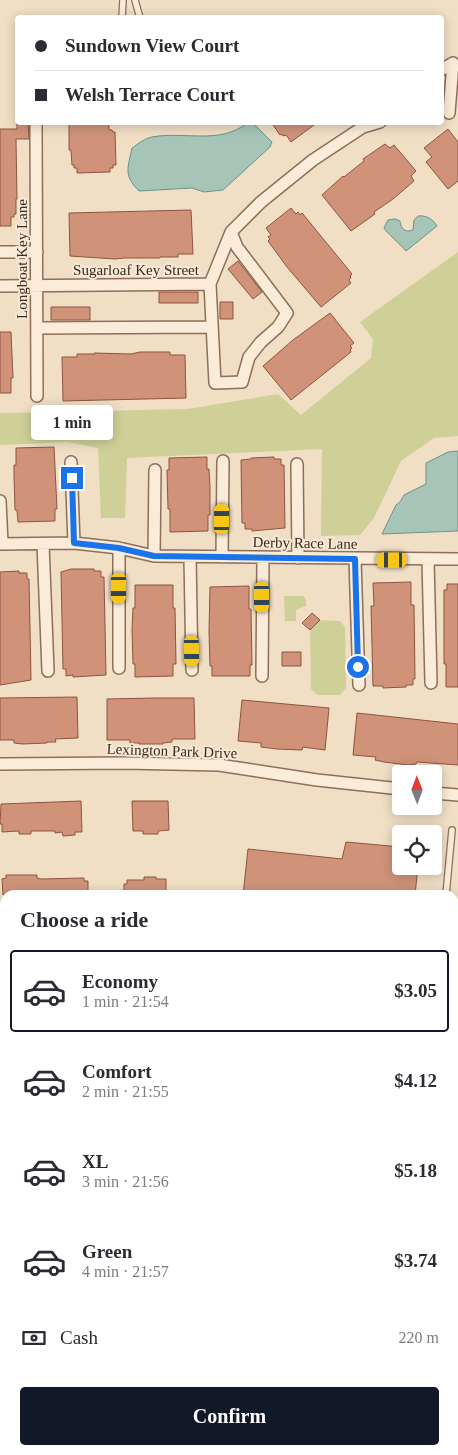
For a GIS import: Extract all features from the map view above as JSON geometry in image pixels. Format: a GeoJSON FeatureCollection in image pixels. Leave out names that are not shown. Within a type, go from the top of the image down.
{"type":"FeatureCollection","features":[{"type":"Feature","properties":{"kind":"street"},"geometry":{"type":"LineString","coordinates":[[444,68],[453,63],[449,114]]}},
{"type":"Feature","properties":{"kind":"street","name":"Longboat Key Lane"},"geometry":{"type":"LineString","coordinates":[[36,125],[37,396]]}},
{"type":"Feature","properties":{"kind":"street","name":"Sugarloaf Key Street"},"geometry":{"type":"LineString","coordinates":[[0,286],[210,284],[231,232],[261,202],[313,160],[362,125]]}},
{"type":"Feature","properties":{"kind":"street"},"geometry":{"type":"LineString","coordinates":[[210,284],[214,383],[242,382],[249,357],[261,342],[278,327],[287,313],[237,247],[231,232]]}},
{"type":"Feature","properties":{"kind":"street"},"geometry":{"type":"LineString","coordinates":[[0,252],[37,252]]}},
{"type":"Feature","properties":{"kind":"street"},"geometry":{"type":"LineString","coordinates":[[37,328],[211,327]]}},
{"type":"Feature","properties":{"kind":"street"},"geometry":{"type":"LineString","coordinates":[[222,557],[223,461]]}},
{"type":"Feature","properties":{"kind":"street"},"geometry":{"type":"LineString","coordinates":[[71,462],[74,543]]}},
{"type":"Feature","properties":{"kind":"street"},"geometry":{"type":"LineString","coordinates":[[297,464],[298,558]]}},
{"type":"Feature","properties":{"kind":"street"},"geometry":{"type":"LineString","coordinates":[[154,556],[155,470]]}},
{"type":"Feature","properties":{"kind":"street"},"geometry":{"type":"LineString","coordinates":[[0,501],[1,543]]}},
{"type":"Feature","properties":{"kind":"street","name":"Derby Race Lane"},"geometry":{"type":"LineString","coordinates":[[1,543],[74,543],[119,548],[154,556],[458,559]]}},
{"type":"Feature","properties":{"kind":"street"},"geometry":{"type":"LineString","coordinates":[[43,544],[48,671]]}},
{"type":"Feature","properties":{"kind":"street"},"geometry":{"type":"LineString","coordinates":[[119,548],[119,668]]}},
{"type":"Feature","properties":{"kind":"street"},"geometry":{"type":"LineString","coordinates":[[190,557],[192,670]]}},
{"type":"Feature","properties":{"kind":"street"},"geometry":{"type":"LineString","coordinates":[[262,676],[263,558]]}},
{"type":"Feature","properties":{"kind":"street"},"geometry":{"type":"LineString","coordinates":[[355,559],[359,685]]}},
{"type":"Feature","properties":{"kind":"street"},"geometry":{"type":"LineString","coordinates":[[428,560],[431,683]]}},
{"type":"Feature","properties":{"kind":"street","name":"Lexington Park Drive"},"geometry":{"type":"LineString","coordinates":[[0,764],[125,763],[219,765],[317,780],[392,788]]}},
{"type":"Feature","properties":{"kind":"street"},"geometry":{"type":"LineString","coordinates":[[442,794],[458,795]]}},
{"type":"Feature","properties":{"kind":"lane"},"geometry":{"type":"LineString","coordinates":[[122,15],[123,0]]}},
{"type":"Feature","properties":{"kind":"lane"},"geometry":{"type":"LineString","coordinates":[[135,0],[139,15]]}},
{"type":"Feature","properties":{"kind":"lane"},"geometry":{"type":"LineString","coordinates":[[445,890],[452,830]]}},
{"type":"Feature","properties":{"kind":"green space"},"geometry":{"type":"Polygon","coordinates":[[[458,252],[458,436],[434,438],[401,461],[374,518],[360,535],[321,536],[322,449],[127,458],[125,518],[101,518],[98,448],[67,442],[0,445],[0,413],[188,409],[278,394],[301,415],[371,358],[373,339],[360,322],[458,252]]]}},
{"type":"Feature","properties":{"kind":"green space"},"geometry":{"type":"Polygon","coordinates":[[[284,596],[303,596],[306,600],[306,606],[296,610],[296,621],[285,621],[284,596]]]}},
{"type":"Feature","properties":{"kind":"green space"},"geometry":{"type":"Polygon","coordinates":[[[320,620],[340,621],[345,627],[346,688],[340,695],[318,695],[311,689],[310,630],[320,620]]]}},
{"type":"Feature","properties":{"kind":"shaded area"},"geometry":{"type":"Polygon","coordinates":[[[244,125],[255,125],[272,142],[270,147],[223,190],[204,192],[192,188],[139,191],[129,176],[128,166],[132,148],[142,141],[152,137],[164,136],[214,136],[236,130],[244,125]]]}},
{"type":"Feature","properties":{"kind":"shaded area"},"geometry":{"type":"Polygon","coordinates":[[[418,216],[429,218],[437,226],[406,251],[384,228],[388,220],[395,219],[400,221],[404,230],[413,230],[414,220],[418,216]]]}},
{"type":"Feature","properties":{"kind":"shaded area"},"geometry":{"type":"Polygon","coordinates":[[[458,451],[458,531],[382,534],[396,505],[404,495],[426,484],[426,463],[448,452],[458,451]]]}},
{"type":"Feature","properties":{"kind":"building"},"geometry":{"type":"Polygon","coordinates":[[[17,125],[28,125],[29,139],[16,139],[16,214],[14,214],[14,217],[11,217],[11,226],[0,226],[0,129],[17,129],[17,125]]]}},
{"type":"Feature","properties":{"kind":"building"},"geometry":{"type":"Polygon","coordinates":[[[69,125],[109,125],[109,130],[115,132],[116,165],[110,168],[110,172],[77,173],[77,168],[74,168],[74,165],[72,165],[71,150],[69,150],[69,125]]]}},
{"type":"Feature","properties":{"kind":"building"},"geometry":{"type":"Polygon","coordinates":[[[273,125],[314,125],[291,142],[286,135],[280,135],[273,125]]]}},
{"type":"Feature","properties":{"kind":"building"},"geometry":{"type":"Polygon","coordinates":[[[448,129],[458,142],[458,181],[448,189],[426,162],[432,157],[424,148],[448,129]]]}},
{"type":"Feature","properties":{"kind":"building"},"geometry":{"type":"Polygon","coordinates":[[[385,144],[390,148],[394,145],[416,171],[411,176],[414,181],[374,212],[375,214],[351,231],[322,195],[343,176],[364,161],[363,159],[385,144]]]}},
{"type":"Feature","properties":{"kind":"building"},"geometry":{"type":"Polygon","coordinates":[[[291,208],[296,214],[298,212],[300,215],[302,213],[352,274],[349,280],[351,283],[321,307],[268,241],[270,239],[268,237],[271,235],[266,228],[291,208]]]}},
{"type":"Feature","properties":{"kind":"building"},"geometry":{"type":"Polygon","coordinates":[[[191,210],[193,254],[178,254],[178,257],[115,259],[70,256],[69,213],[191,210]]]}},
{"type":"Feature","properties":{"kind":"building"},"geometry":{"type":"Polygon","coordinates":[[[238,261],[262,292],[253,299],[228,269],[238,261]]]}},
{"type":"Feature","properties":{"kind":"building"},"geometry":{"type":"Polygon","coordinates":[[[159,292],[198,292],[198,303],[159,303],[159,292]]]}},
{"type":"Feature","properties":{"kind":"building"},"geometry":{"type":"Polygon","coordinates":[[[220,302],[233,302],[233,319],[220,319],[220,302]]]}},
{"type":"Feature","properties":{"kind":"building"},"geometry":{"type":"Polygon","coordinates":[[[51,307],[90,307],[90,320],[51,320],[51,307]]]}},
{"type":"Feature","properties":{"kind":"building"},"geometry":{"type":"Polygon","coordinates":[[[330,313],[354,343],[350,346],[352,348],[351,352],[291,400],[263,366],[293,340],[330,313]]]}},
{"type":"Feature","properties":{"kind":"building"},"geometry":{"type":"Polygon","coordinates":[[[0,332],[11,332],[13,378],[11,378],[11,393],[0,393],[0,332]]]}},
{"type":"Feature","properties":{"kind":"building"},"geometry":{"type":"Polygon","coordinates":[[[140,352],[170,352],[170,355],[185,355],[186,398],[63,401],[62,357],[77,357],[77,354],[131,354],[140,352]]]}},
{"type":"Feature","properties":{"kind":"building"},"geometry":{"type":"Polygon","coordinates":[[[54,447],[57,509],[55,509],[55,521],[18,522],[17,510],[15,510],[14,475],[16,448],[54,447]]]}},
{"type":"Feature","properties":{"kind":"building"},"geometry":{"type":"Polygon","coordinates":[[[207,457],[210,487],[208,531],[170,532],[167,470],[169,470],[169,458],[207,457]]]}},
{"type":"Feature","properties":{"kind":"building"},"geometry":{"type":"Polygon","coordinates":[[[274,457],[274,459],[281,459],[281,465],[284,465],[285,528],[252,531],[252,529],[245,529],[245,523],[242,523],[241,460],[274,457]]]}},
{"type":"Feature","properties":{"kind":"building"},"geometry":{"type":"Polygon","coordinates":[[[71,569],[94,569],[94,571],[101,571],[101,577],[104,577],[106,675],[73,677],[73,675],[66,676],[66,669],[63,669],[61,572],[71,569]]]}},
{"type":"Feature","properties":{"kind":"building"},"geometry":{"type":"Polygon","coordinates":[[[19,571],[19,573],[27,573],[27,579],[29,579],[31,680],[0,685],[0,572],[19,571]]]}},
{"type":"Feature","properties":{"kind":"building"},"geometry":{"type":"Polygon","coordinates":[[[411,582],[411,605],[414,605],[415,679],[413,679],[413,685],[383,688],[383,686],[373,686],[371,606],[374,606],[373,583],[411,582]]]}},
{"type":"Feature","properties":{"kind":"building"},"geometry":{"type":"Polygon","coordinates":[[[447,584],[458,584],[458,687],[446,687],[446,664],[444,664],[444,590],[447,590],[447,584]]]}},
{"type":"Feature","properties":{"kind":"building"},"geometry":{"type":"Polygon","coordinates":[[[135,585],[173,585],[176,664],[173,664],[173,676],[135,677],[132,630],[133,608],[135,608],[135,585]]]}},
{"type":"Feature","properties":{"kind":"building"},"geometry":{"type":"Polygon","coordinates":[[[249,586],[252,665],[250,665],[250,676],[212,676],[209,631],[210,587],[249,586]]]}},
{"type":"Feature","properties":{"kind":"building"},"geometry":{"type":"Polygon","coordinates":[[[312,613],[320,620],[310,630],[302,623],[312,613]]]}},
{"type":"Feature","properties":{"kind":"building"},"geometry":{"type":"Polygon","coordinates":[[[282,652],[301,652],[301,666],[282,666],[282,652]]]}},
{"type":"Feature","properties":{"kind":"building"},"geometry":{"type":"Polygon","coordinates":[[[77,697],[78,738],[55,739],[56,742],[47,743],[23,744],[14,743],[14,740],[0,740],[0,698],[77,697]]]}},
{"type":"Feature","properties":{"kind":"building"},"geometry":{"type":"Polygon","coordinates":[[[194,698],[195,739],[172,739],[172,742],[163,744],[139,744],[130,743],[130,740],[107,740],[107,699],[194,698]]]}},
{"type":"Feature","properties":{"kind":"building"},"geometry":{"type":"Polygon","coordinates":[[[242,700],[329,708],[325,750],[303,747],[302,750],[277,749],[261,747],[261,743],[238,741],[242,700]]]}},
{"type":"Feature","properties":{"kind":"building"},"geometry":{"type":"Polygon","coordinates":[[[357,713],[458,724],[458,765],[417,762],[416,764],[408,765],[375,760],[376,757],[353,755],[357,713]]]}},
{"type":"Feature","properties":{"kind":"building"},"geometry":{"type":"Polygon","coordinates":[[[81,801],[82,832],[75,832],[75,835],[63,836],[62,832],[55,833],[55,831],[31,831],[31,834],[19,834],[19,831],[2,832],[2,824],[0,824],[1,804],[81,801]]]}},
{"type":"Feature","properties":{"kind":"building"},"geometry":{"type":"Polygon","coordinates":[[[132,801],[168,801],[169,830],[158,831],[158,834],[143,834],[143,831],[133,831],[132,801]]]}},
{"type":"Feature","properties":{"kind":"building"},"geometry":{"type":"Polygon","coordinates":[[[346,842],[392,846],[392,875],[417,875],[416,890],[244,890],[248,849],[342,859],[346,842]]]}},
{"type":"Feature","properties":{"kind":"building"},"geometry":{"type":"Polygon","coordinates":[[[6,875],[37,875],[37,878],[41,879],[84,878],[84,881],[88,881],[88,890],[3,890],[2,879],[6,878],[6,875]]]}},
{"type":"Feature","properties":{"kind":"building"},"geometry":{"type":"Polygon","coordinates":[[[144,877],[166,879],[166,890],[124,890],[124,884],[127,884],[127,880],[144,880],[144,877]]]}},
{"type":"Feature","properties":{"kind":"route"},"geometry":{"type":"LineString","coordinates":[[72,478],[74,543],[119,548],[154,556],[355,559],[358,667]]}}]}
